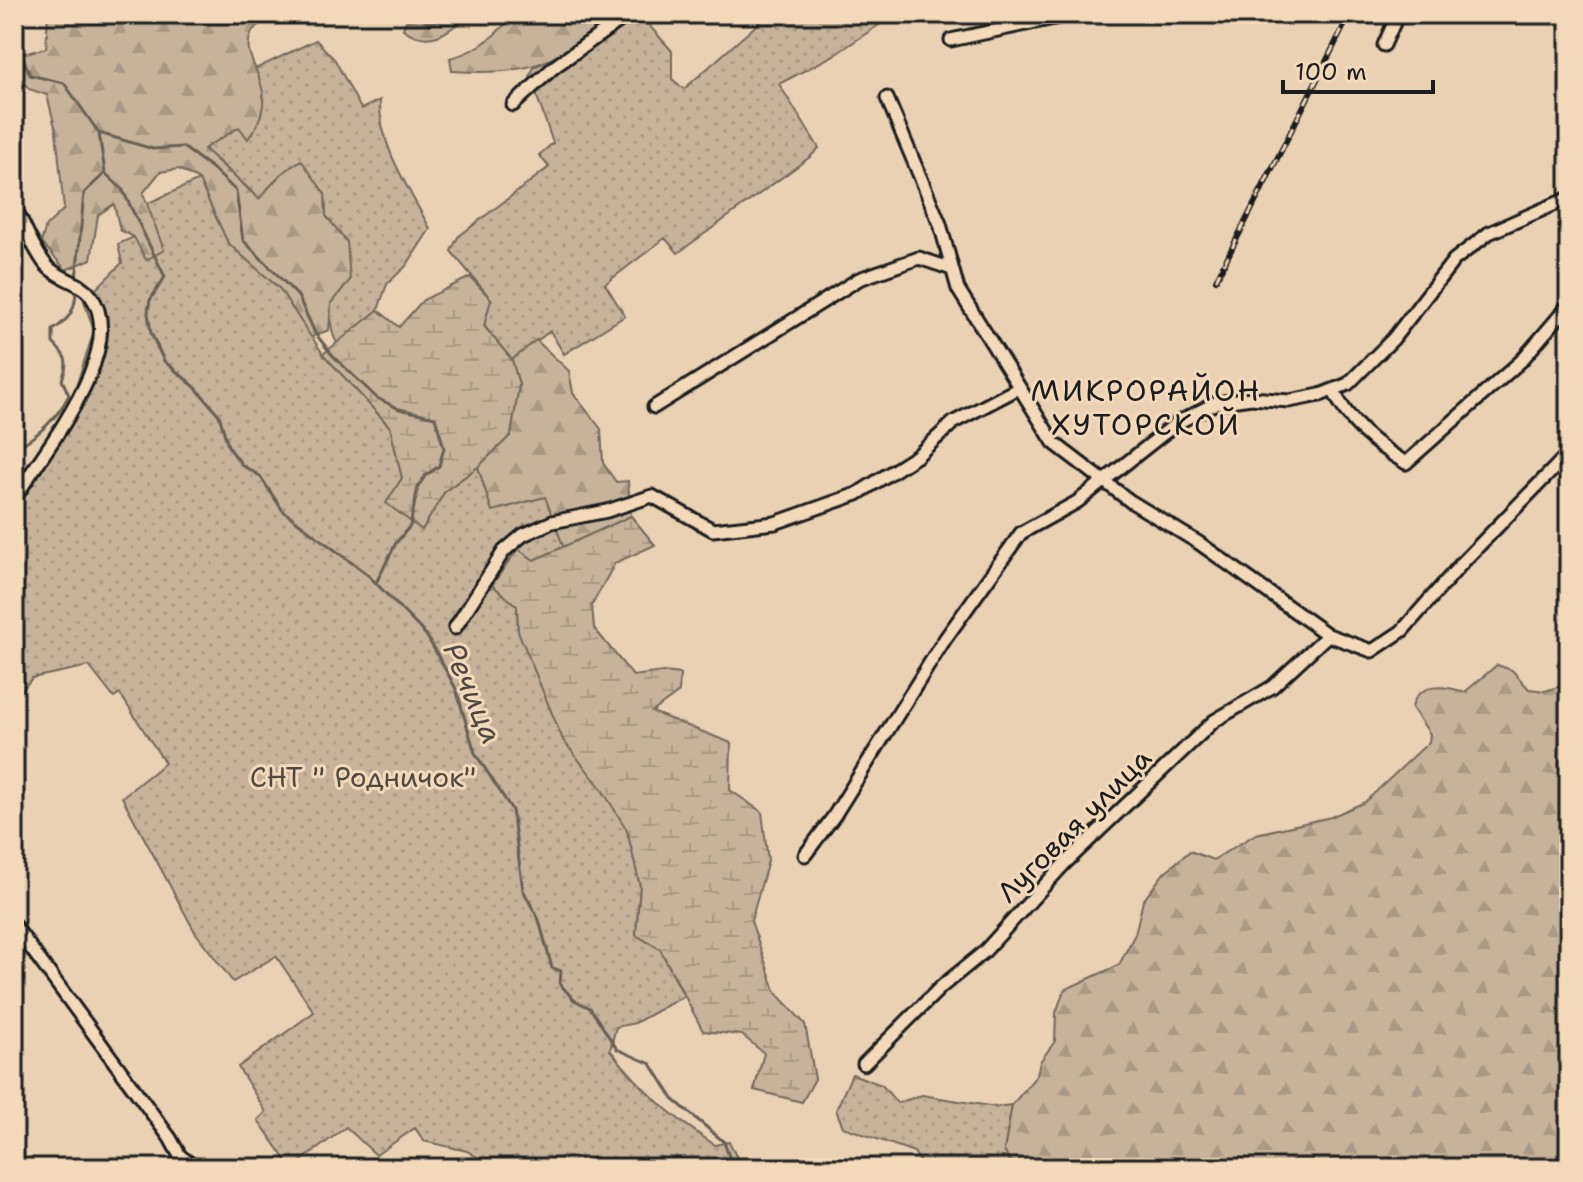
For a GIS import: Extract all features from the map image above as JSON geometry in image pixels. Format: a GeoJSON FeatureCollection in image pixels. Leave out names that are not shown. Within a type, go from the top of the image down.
{"type":"FeatureCollection","features":[{"type":"Feature","properties":{"kind":"street"},"geometry":{"type":"LineString","coordinates":[[513,105],[554,67],[629,14]]}},
{"type":"Feature","properties":{"kind":"street"},"geometry":{"type":"LineString","coordinates":[[951,40],[1073,14]]}},
{"type":"Feature","properties":{"kind":"street"},"geometry":{"type":"LineString","coordinates":[[1384,45],[1398,14]]}},
{"type":"Feature","properties":{"kind":"street"},"geometry":{"type":"LineString","coordinates":[[887,98],[940,224],[958,289],[1054,443],[1130,501],[1199,543],[1328,635],[1372,651],[1402,631],[1463,562],[1569,453]]}},
{"type":"Feature","properties":{"kind":"street"},"geometry":{"type":"LineString","coordinates":[[805,855],[834,816],[911,691],[1001,557],[1021,533],[1077,502],[1177,423],[1216,403],[1251,398],[1289,401],[1348,384],[1393,339],[1454,260],[1489,233],[1569,198]]}},
{"type":"Feature","properties":{"kind":"street"},"geometry":{"type":"LineString","coordinates":[[14,206],[47,266],[57,274],[78,282],[92,298],[100,316],[99,339],[75,411],[14,500]]}},
{"type":"Feature","properties":{"kind":"street"},"geometry":{"type":"LineString","coordinates":[[654,407],[859,279],[919,258],[952,269]]}},
{"type":"Feature","properties":{"kind":"street"},"geometry":{"type":"LineString","coordinates":[[1333,390],[1345,416],[1385,450],[1406,463],[1521,361],[1569,305]]}},
{"type":"Feature","properties":{"kind":"street"},"geometry":{"type":"LineString","coordinates":[[455,628],[504,551],[523,535],[552,522],[607,511],[652,496],[713,530],[775,523],[857,494],[917,456],[954,422],[1019,388]]}},
{"type":"Feature","properties":{"kind":"street","name":"Луговая улица"},"geometry":{"type":"LineString","coordinates":[[864,1064],[941,987],[984,952],[1064,864],[1214,721],[1272,687],[1328,635]]}},
{"type":"Feature","properties":{"kind":"street"},"geometry":{"type":"LineString","coordinates":[[14,925],[99,1038],[180,1162],[196,1168]]}},
{"type":"Feature","properties":{"kind":"green space"},"geometry":{"type":"Polygon","coordinates":[[[48,14],[270,14],[252,32],[249,43],[262,89],[259,120],[248,139],[239,127],[204,149],[259,199],[280,175],[301,160],[325,194],[326,216],[347,242],[350,280],[331,303],[329,330],[311,337],[280,289],[228,243],[199,180],[179,169],[160,172],[143,193],[164,250],[146,260],[134,237],[120,230],[114,204],[98,215],[91,259],[66,270],[41,242],[46,226],[64,209],[56,131],[47,95],[29,89],[14,71],[14,56],[46,48],[48,14]]]}},
{"type":"Feature","properties":{"kind":"green space"},"geometry":{"type":"Polygon","coordinates":[[[450,14],[469,14],[446,32],[430,38],[412,35],[403,29],[406,21],[435,22],[450,14]]]}},
{"type":"Feature","properties":{"kind":"green space"},"geometry":{"type":"Polygon","coordinates":[[[504,14],[615,14],[576,45],[540,63],[501,71],[452,71],[450,58],[480,46],[493,36],[505,24],[504,14]]]}},
{"type":"Feature","properties":{"kind":"green space"},"geometry":{"type":"Polygon","coordinates":[[[615,14],[639,14],[672,51],[672,79],[684,89],[769,14],[895,14],[836,54],[779,84],[819,148],[810,157],[678,253],[665,238],[605,284],[625,316],[564,354],[550,331],[512,360],[484,326],[491,299],[451,251],[458,237],[549,167],[539,155],[553,143],[530,76],[534,67],[565,53],[615,14]]]}},
{"type":"Feature","properties":{"kind":"green space"},"geometry":{"type":"Polygon","coordinates":[[[316,40],[335,60],[361,109],[380,100],[384,134],[390,150],[430,229],[406,266],[387,284],[378,310],[338,345],[331,321],[332,295],[347,242],[326,216],[325,194],[300,161],[280,175],[260,199],[204,148],[240,127],[248,138],[263,105],[262,88],[255,69],[316,40]]]}},
{"type":"Feature","properties":{"kind":"green space","name":"СНТ \" Родничок\""},"geometry":{"type":"Polygon","coordinates":[[[199,180],[228,243],[280,289],[323,354],[390,427],[402,478],[387,503],[422,530],[445,491],[478,467],[492,511],[545,496],[564,548],[533,561],[517,606],[518,631],[627,830],[640,886],[636,935],[660,949],[684,996],[635,1023],[616,1027],[610,1050],[646,1091],[684,1123],[715,1145],[729,1142],[742,1168],[495,1168],[467,1151],[424,1141],[415,1128],[376,1155],[346,1127],[292,1168],[258,1120],[266,1112],[238,1067],[314,1012],[276,956],[233,982],[195,932],[122,797],[165,763],[120,694],[114,698],[89,666],[32,678],[14,700],[14,487],[69,408],[94,331],[84,301],[122,263],[118,244],[134,237],[163,250],[146,204],[199,180]]]}},
{"type":"Feature","properties":{"kind":"green space"},"geometry":{"type":"Polygon","coordinates":[[[470,277],[491,299],[484,326],[512,360],[519,385],[511,435],[478,467],[445,491],[422,530],[386,503],[402,478],[390,427],[323,354],[378,310],[399,327],[423,300],[470,277]]]}},
{"type":"Feature","properties":{"kind":"green space"},"geometry":{"type":"Polygon","coordinates":[[[536,340],[569,371],[573,393],[601,429],[603,463],[616,482],[628,481],[631,516],[564,548],[545,497],[492,511],[478,467],[511,435],[519,385],[512,360],[536,340]]]}},
{"type":"Feature","properties":{"kind":"green space"},"geometry":{"type":"Polygon","coordinates":[[[631,516],[655,545],[615,563],[592,605],[594,628],[633,676],[663,672],[680,674],[679,692],[652,712],[731,743],[730,790],[762,812],[768,861],[751,921],[776,993],[805,1024],[815,1079],[802,1102],[754,1090],[764,1053],[742,1035],[703,1031],[660,949],[636,935],[640,886],[627,830],[601,788],[563,740],[518,631],[517,606],[492,585],[518,549],[534,560],[631,516]]]}},
{"type":"Feature","properties":{"kind":"green space"},"geometry":{"type":"Polygon","coordinates":[[[1569,652],[1569,1168],[1026,1168],[1010,1161],[1004,1151],[1012,1105],[1037,1075],[1040,1062],[1055,1041],[1056,1013],[1064,990],[1119,965],[1135,934],[1143,901],[1164,873],[1190,851],[1213,860],[1256,834],[1331,817],[1365,802],[1429,742],[1430,734],[1412,708],[1415,699],[1426,689],[1441,687],[1465,692],[1497,665],[1512,670],[1529,689],[1545,691],[1561,686],[1564,678],[1557,664],[1569,652]]]}},
{"type":"Feature","properties":{"kind":"green space"},"geometry":{"type":"Polygon","coordinates":[[[852,1074],[882,1085],[897,1103],[922,1095],[996,1107],[1012,1105],[1004,1151],[1010,1161],[1026,1168],[924,1168],[914,1152],[843,1127],[836,1110],[852,1074]]]}},
{"type":"Feature","properties":{"kind":"waterway","name":"Речица"},"geometry":{"type":"LineString","coordinates":[[14,35],[30,75],[64,83],[99,133],[105,173],[122,189],[165,277],[150,300],[148,313],[151,333],[164,361],[195,387],[219,415],[228,446],[242,465],[260,476],[283,511],[368,575],[426,635],[456,689],[475,753],[512,810],[523,890],[539,920],[552,968],[561,971],[560,984],[574,1000],[590,1008],[617,1049],[651,1064],[673,1099],[724,1142],[733,1168]]}},
{"type":"Feature","properties":{"kind":"waterway"},"geometry":{"type":"LineString","coordinates":[[99,133],[153,149],[183,147],[212,168],[236,191],[243,240],[298,296],[315,333],[333,356],[377,398],[399,409],[435,417],[444,448],[439,466],[425,476],[418,487],[410,526],[396,543],[376,583]]}},
{"type":"Feature","properties":{"kind":"waterway","name":"Речица"},"geometry":{"type":"LineString","coordinates":[[76,280],[84,193],[104,174]]}},
{"type":"Feature","properties":{"kind":"waterway","name":"Речица"},"geometry":{"type":"LineString","coordinates":[[14,448],[46,426],[69,395],[62,380],[65,360],[53,343],[53,330],[71,313],[76,288]]}},
{"type":"Feature","properties":{"kind":"railway"},"geometry":{"type":"LineString","coordinates":[[1216,280],[1350,14]]}},
{"type":"Feature","properties":{"kind":"district","name":"МИКРОРАЙОН ХУТОРСКОЙ"},"geometry":{"type":"Point","coordinates":[1146,407]}}]}
